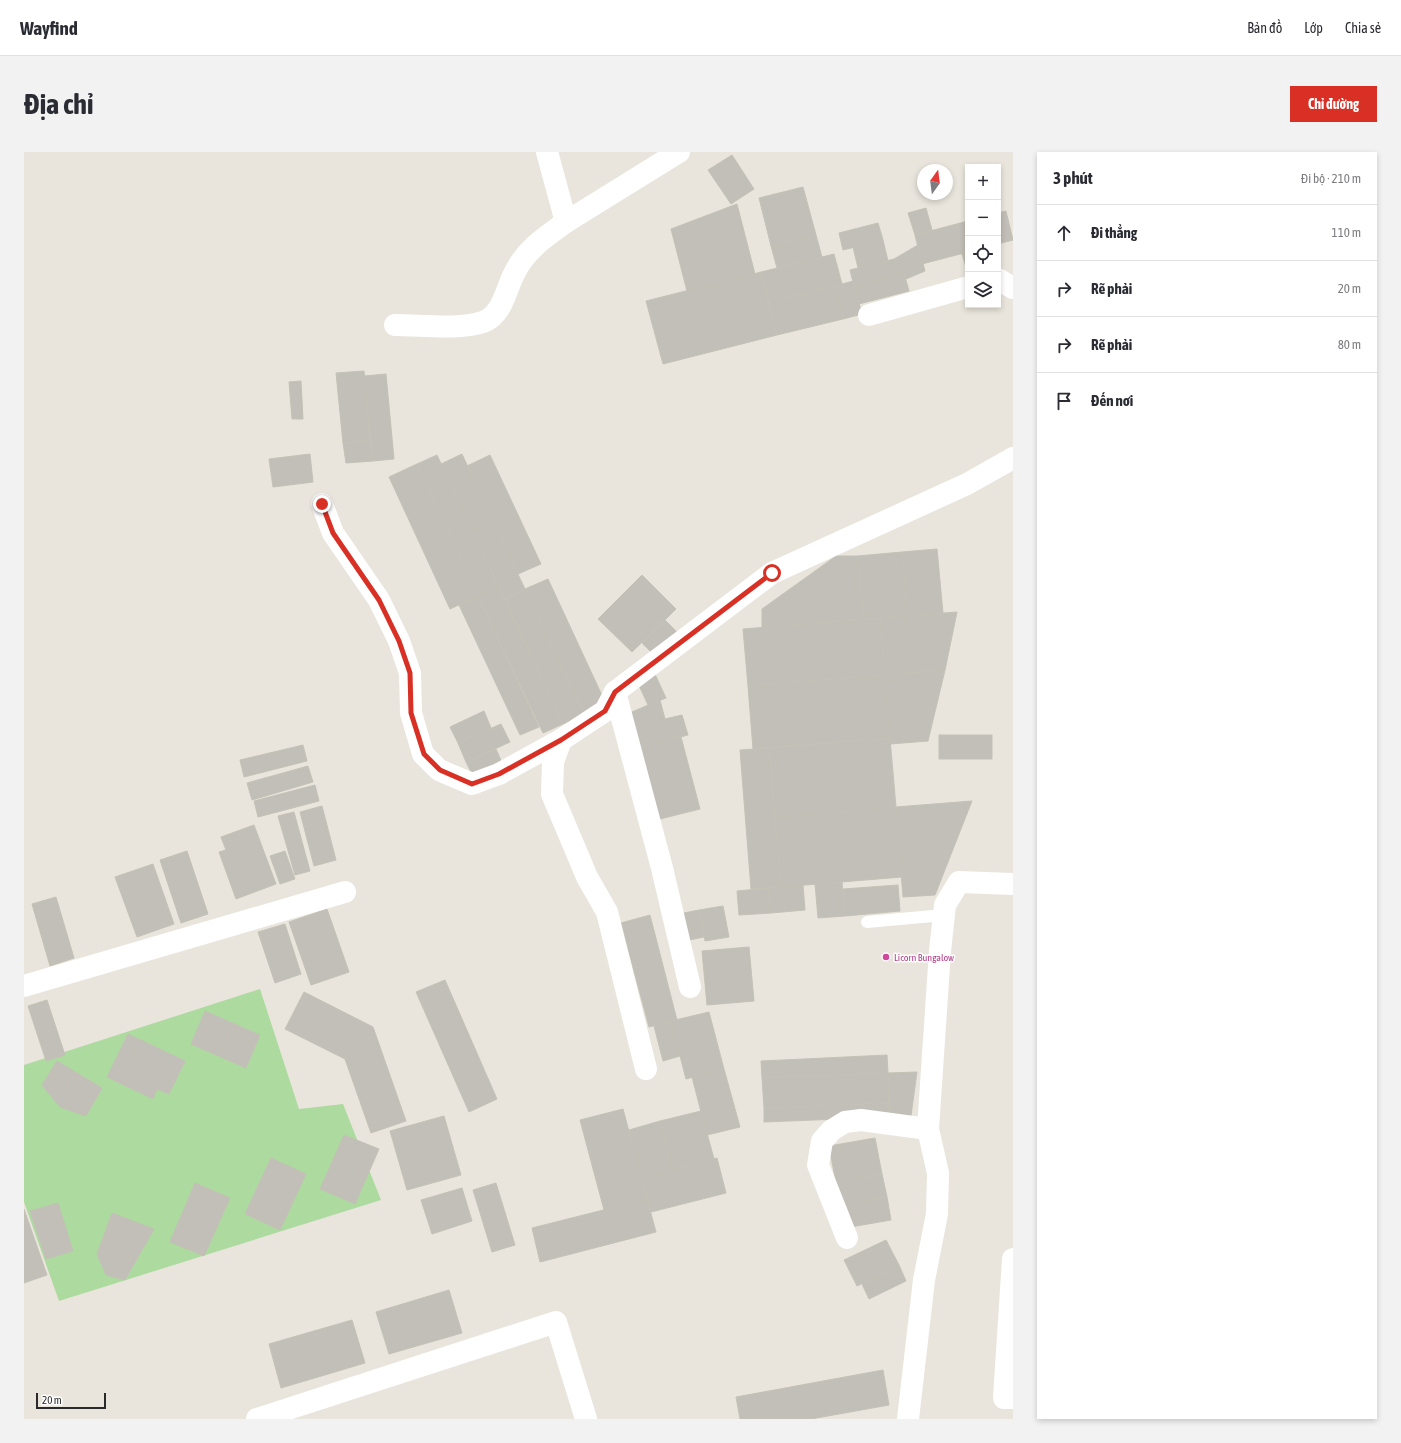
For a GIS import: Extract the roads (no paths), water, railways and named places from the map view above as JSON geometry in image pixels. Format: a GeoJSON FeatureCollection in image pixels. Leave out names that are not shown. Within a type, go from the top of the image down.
{"type":"FeatureCollection","features":[{"type":"Feature","properties":{"kind":"street"},"geometry":{"type":"LineString","coordinates":[[548,152],[566,222]]}},
{"type":"Feature","properties":{"kind":"street"},"geometry":{"type":"LineString","coordinates":[[395,325],[465,326],[484,322],[498,312],[515,272],[525,256],[536,244],[566,222],[679,152]]}},
{"type":"Feature","properties":{"kind":"street"},"geometry":{"type":"LineString","coordinates":[[1001,282],[1013,288]]}},
{"type":"Feature","properties":{"kind":"street"},"geometry":{"type":"LineString","coordinates":[[869,315],[965,288]]}},
{"type":"Feature","properties":{"kind":"street"},"geometry":{"type":"LineString","coordinates":[[322,504],[333,533],[379,600],[399,641],[410,673],[411,713],[424,754],[440,770],[472,784],[499,774],[561,740],[605,711],[615,692],[772,573],[967,484],[1013,458]]}},
{"type":"Feature","properties":{"kind":"street"},"geometry":{"type":"LineString","coordinates":[[615,692],[662,868],[690,987]]}},
{"type":"Feature","properties":{"kind":"street"},"geometry":{"type":"LineString","coordinates":[[561,740],[553,762],[552,794],[587,877],[607,912],[646,1069]]}},
{"type":"Feature","properties":{"kind":"street"},"geometry":{"type":"LineString","coordinates":[[908,1419],[924,1280],[937,1214],[938,1173],[928,1129],[945,905],[959,882],[1013,884]]}},
{"type":"Feature","properties":{"kind":"street"},"geometry":{"type":"LineString","coordinates":[[24,986],[345,892]]}},
{"type":"Feature","properties":{"kind":"street"},"geometry":{"type":"LineString","coordinates":[[847,1238],[818,1164],[822,1141],[832,1130],[845,1122],[861,1120],[928,1129]]}},
{"type":"Feature","properties":{"kind":"street"},"geometry":{"type":"LineString","coordinates":[[1013,1259],[1004,1398],[1013,1398]]}},
{"type":"Feature","properties":{"kind":"street"},"geometry":{"type":"LineString","coordinates":[[257,1419],[556,1322],[586,1419]]}},
{"type":"Feature","properties":{"kind":"lane"},"geometry":{"type":"LineString","coordinates":[[867,922],[944,915]]}},
{"type":"Feature","properties":{"kind":"place","name":"Licorn Bungalow"},"geometry":{"type":"Point","coordinates":[886,957]}}]}
